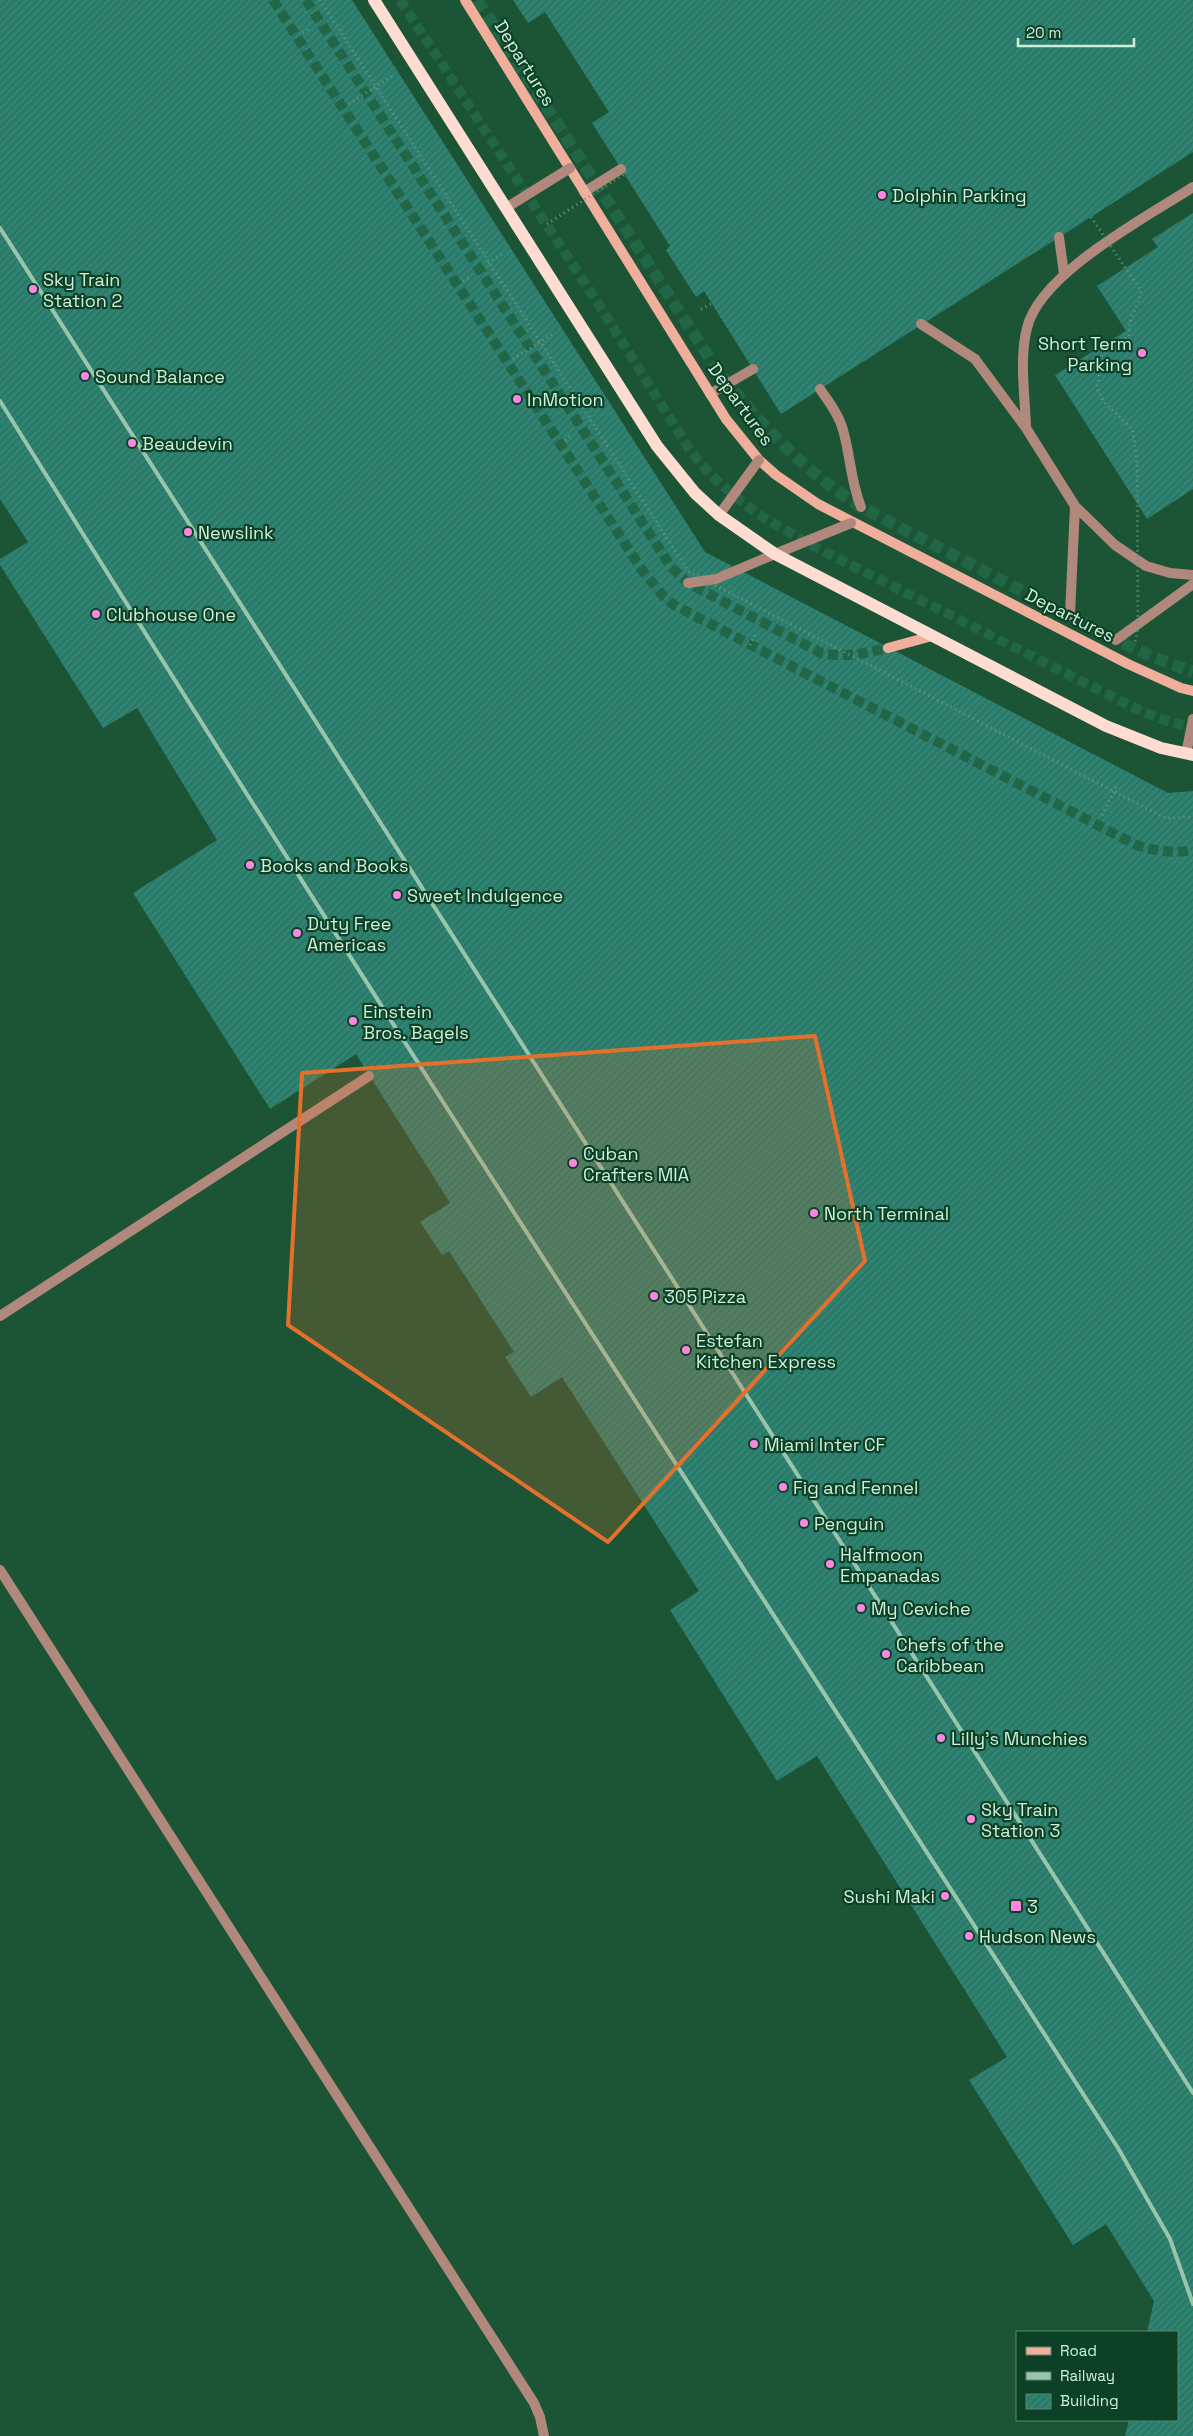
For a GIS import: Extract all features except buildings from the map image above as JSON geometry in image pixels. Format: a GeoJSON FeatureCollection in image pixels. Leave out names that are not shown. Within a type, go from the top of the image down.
{"type":"FeatureCollection","features":[{"type":"Feature","properties":{"kind":"main road"},"geometry":{"type":"LineString","coordinates":[[374,0],[656,446],[695,493],[719,515],[775,554],[1134,739],[1190,755]]}},
{"type":"Feature","properties":{"kind":"main road","name":"Departures"},"geometry":{"type":"LineString","coordinates":[[465,0],[710,394],[741,440],[759,460],[796,490],[851,523],[1128,664],[1181,688],[1193,691]]}},
{"type":"Feature","properties":{"kind":"main road"},"geometry":{"type":"LineString","coordinates":[[888,648],[932,636]]}},
{"type":"Feature","properties":{"kind":"lane"},"geometry":{"type":"LineString","coordinates":[[506,208],[570,168]]}},
{"type":"Feature","properties":{"kind":"lane"},"geometry":{"type":"LineString","coordinates":[[584,192],[622,171]]}},
{"type":"Feature","properties":{"kind":"lane"},"geometry":{"type":"LineString","coordinates":[[1026,428],[1023,354],[1027,327],[1041,299],[1064,274],[1098,249],[1193,187]]}},
{"type":"Feature","properties":{"kind":"lane"},"geometry":{"type":"LineString","coordinates":[[1059,238],[1064,274]]}},
{"type":"Feature","properties":{"kind":"lane"},"geometry":{"type":"LineString","coordinates":[[921,324],[975,359],[1026,428],[1075,506],[1115,545],[1146,566],[1170,574],[1193,576]]}},
{"type":"Feature","properties":{"kind":"lane"},"geometry":{"type":"LineString","coordinates":[[710,394],[753,369]]}},
{"type":"Feature","properties":{"kind":"lane"},"geometry":{"type":"LineString","coordinates":[[820,389],[835,410],[843,430],[852,486],[861,507]]}},
{"type":"Feature","properties":{"kind":"lane"},"geometry":{"type":"LineString","coordinates":[[719,515],[759,460]]}},
{"type":"Feature","properties":{"kind":"lane"},"geometry":{"type":"LineString","coordinates":[[1070,616],[1075,506]]}},
{"type":"Feature","properties":{"kind":"lane"},"geometry":{"type":"LineString","coordinates":[[688,583],[716,579],[851,523]]}},
{"type":"Feature","properties":{"kind":"lane"},"geometry":{"type":"LineString","coordinates":[[1116,640],[1193,584]]}},
{"type":"Feature","properties":{"kind":"lane"},"geometry":{"type":"LineString","coordinates":[[1190,755],[1193,719]]}},
{"type":"Feature","properties":{"kind":"lane"},"geometry":{"type":"LineString","coordinates":[[0,1316],[369,1076]]}},
{"type":"Feature","properties":{"kind":"lane"},"geometry":{"type":"LineString","coordinates":[[0,1570],[534,2403],[540,2417],[544,2436]]}},
{"type":"Feature","properties":{"kind":"path"},"geometry":{"type":"LineString","coordinates":[[303,33],[309,29]]}},
{"type":"Feature","properties":{"kind":"path"},"geometry":{"type":"LineString","coordinates":[[544,226],[622,171]]}},
{"type":"Feature","properties":{"kind":"path"},"geometry":{"type":"LineString","coordinates":[[1091,217],[1141,292],[1140,299],[1133,311],[1129,336],[1102,354],[1097,389],[1104,402],[1133,430],[1137,476],[1138,628],[1135,643]]}},
{"type":"Feature","properties":{"kind":"path"},"geometry":{"type":"LineString","coordinates":[[488,263],[512,247]]}},
{"type":"Feature","properties":{"kind":"path"},"geometry":{"type":"LineString","coordinates":[[463,281],[468,278]]}},
{"type":"Feature","properties":{"kind":"path"},"geometry":{"type":"LineString","coordinates":[[702,310],[711,304]]}},
{"type":"Feature","properties":{"kind":"path"},"geometry":{"type":"LineString","coordinates":[[565,440],[570,436]]}},
{"type":"Feature","properties":{"kind":"path"},"geometry":{"type":"LineString","coordinates":[[750,645],[756,633]]}},
{"type":"Feature","properties":{"kind":"path"},"geometry":{"type":"LineString","coordinates":[[1102,815],[1116,787]]}},
{"type":"Feature","properties":{"kind":"highlighted area"},"geometry":{"type":"Polygon","coordinates":[[[815,1036],[865,1261],[608,1542],[288,1325],[302,1073],[815,1036]]]}},
{"type":"Feature","properties":{"kind":"shaded area"},"geometry":{"type":"Polygon","coordinates":[[[0,0],[1193,0],[1193,2436],[0,2436],[0,0]]]}},
{"type":"Feature","properties":{"kind":"tunnel"},"geometry":{"type":"LineString","coordinates":[[273,0],[642,570],[663,596],[674,605],[1136,845],[1164,851],[1193,850]]}},
{"type":"Feature","properties":{"kind":"tunnel"},"geometry":{"type":"LineString","coordinates":[[306,0],[671,567],[688,583],[821,653],[847,655],[888,648]]}},
{"type":"Feature","properties":{"kind":"tunnel"},"geometry":{"type":"LineString","coordinates":[[400,0],[599,305],[691,452],[711,475],[758,514],[809,544],[1133,707],[1157,718],[1193,728]]}},
{"type":"Feature","properties":{"kind":"tunnel"},"geometry":{"type":"LineString","coordinates":[[477,0],[714,365],[746,405],[781,443],[819,477],[861,507],[1116,640],[1193,672]]}},
{"type":"Feature","properties":{"kind":"railway"},"geometry":{"type":"LineString","coordinates":[[0,228],[1193,2093]]}},
{"type":"Feature","properties":{"kind":"railway"},"geometry":{"type":"LineString","coordinates":[[0,401],[415,1059],[1118,2148],[1170,2239],[1193,2304]]}},
{"type":"Feature","properties":{"kind":"place","name":"Dolphin Parking"},"geometry":{"type":"Point","coordinates":[882,195]}},
{"type":"Feature","properties":{"kind":"place","name":"Sky Train Station 2"},"geometry":{"type":"Point","coordinates":[33,289]}},
{"type":"Feature","properties":{"kind":"place","name":"Short Term Parking"},"geometry":{"type":"Point","coordinates":[1142,353]}},
{"type":"Feature","properties":{"kind":"place","name":"Sound Balance"},"geometry":{"type":"Point","coordinates":[85,376]}},
{"type":"Feature","properties":{"kind":"place","name":"InMotion"},"geometry":{"type":"Point","coordinates":[517,399]}},
{"type":"Feature","properties":{"kind":"place","name":"Beaudevin"},"geometry":{"type":"Point","coordinates":[132,443]}},
{"type":"Feature","properties":{"kind":"place","name":"Newslink"},"geometry":{"type":"Point","coordinates":[188,532]}},
{"type":"Feature","properties":{"kind":"place","name":"Clubhouse One"},"geometry":{"type":"Point","coordinates":[96,614]}},
{"type":"Feature","properties":{"kind":"place","name":"Books and Books"},"geometry":{"type":"Point","coordinates":[250,865]}},
{"type":"Feature","properties":{"kind":"place","name":"Sweet Indulgence"},"geometry":{"type":"Point","coordinates":[397,895]}},
{"type":"Feature","properties":{"kind":"place","name":"Duty Free Americas"},"geometry":{"type":"Point","coordinates":[297,933]}},
{"type":"Feature","properties":{"kind":"place","name":"Einstein Bros. Bagels"},"geometry":{"type":"Point","coordinates":[353,1021]}},
{"type":"Feature","properties":{"kind":"place","name":"Cuban Crafters MIA"},"geometry":{"type":"Point","coordinates":[573,1163]}},
{"type":"Feature","properties":{"kind":"place","name":"North Terminal"},"geometry":{"type":"Point","coordinates":[814,1213]}},
{"type":"Feature","properties":{"kind":"place","name":"305 Pizza"},"geometry":{"type":"Point","coordinates":[654,1296]}},
{"type":"Feature","properties":{"kind":"place","name":"Estefan Kitchen Express"},"geometry":{"type":"Point","coordinates":[686,1350]}},
{"type":"Feature","properties":{"kind":"place","name":"Miami Inter CF"},"geometry":{"type":"Point","coordinates":[754,1444]}},
{"type":"Feature","properties":{"kind":"place","name":"Fig and Fennel"},"geometry":{"type":"Point","coordinates":[783,1487]}},
{"type":"Feature","properties":{"kind":"place","name":"Penguin"},"geometry":{"type":"Point","coordinates":[804,1523]}},
{"type":"Feature","properties":{"kind":"place","name":"Halfmoon Empanadas"},"geometry":{"type":"Point","coordinates":[830,1564]}},
{"type":"Feature","properties":{"kind":"place","name":"My Ceviche"},"geometry":{"type":"Point","coordinates":[861,1608]}},
{"type":"Feature","properties":{"kind":"place","name":"Chefs of the Caribbean"},"geometry":{"type":"Point","coordinates":[886,1654]}},
{"type":"Feature","properties":{"kind":"place","name":"Lilly's Munchies"},"geometry":{"type":"Point","coordinates":[941,1738]}},
{"type":"Feature","properties":{"kind":"place","name":"Sky Train Station 3"},"geometry":{"type":"Point","coordinates":[971,1819]}},
{"type":"Feature","properties":{"kind":"place","name":"Sushi Maki"},"geometry":{"type":"Point","coordinates":[945,1896]}},
{"type":"Feature","properties":{"kind":"place","name":"3"},"geometry":{"type":"Point","coordinates":[1016,1906]}},
{"type":"Feature","properties":{"kind":"place","name":"Hudson News"},"geometry":{"type":"Point","coordinates":[969,1936]}}]}
